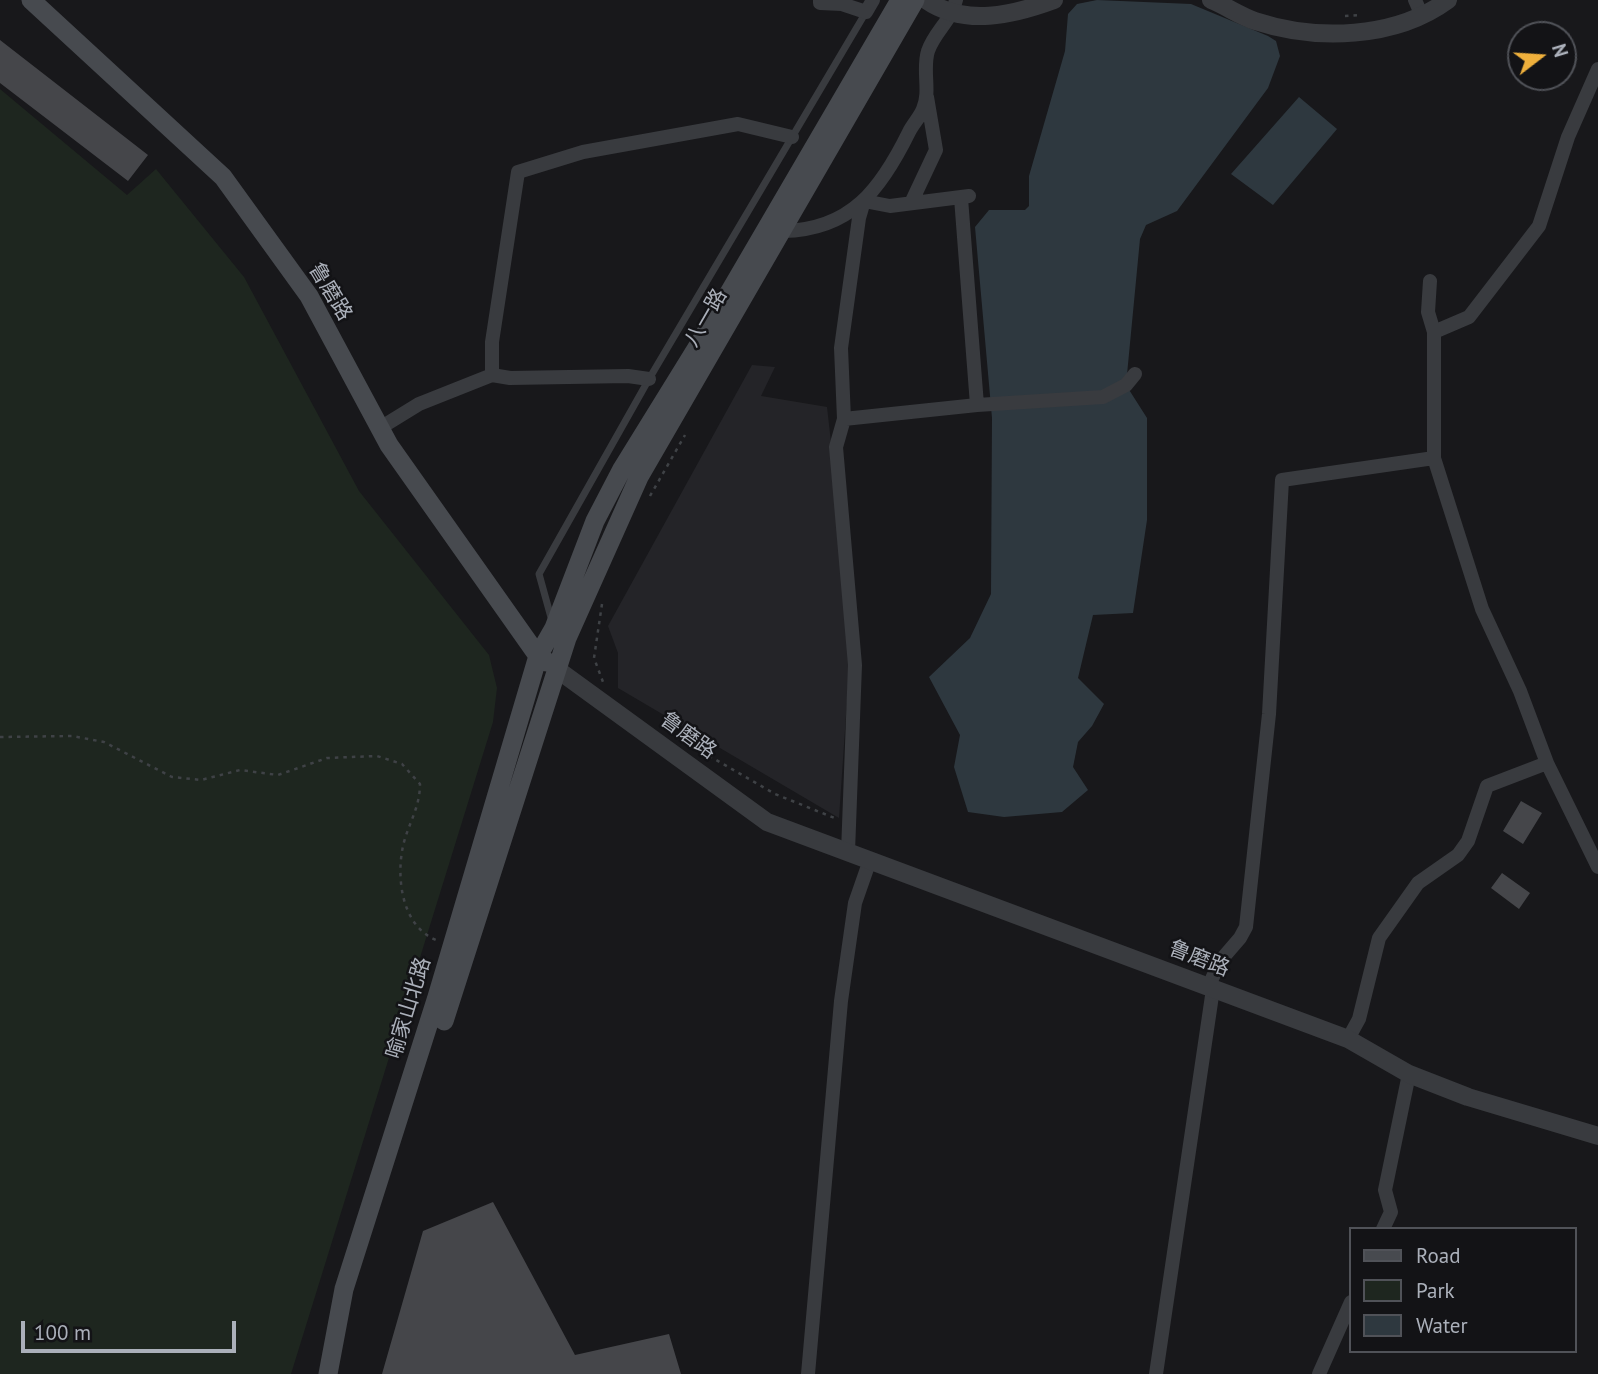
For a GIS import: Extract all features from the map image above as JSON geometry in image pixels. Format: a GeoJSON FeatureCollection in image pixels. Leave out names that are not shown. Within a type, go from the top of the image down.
{"type":"FeatureCollection","features":[{"type":"Feature","properties":{"kind":"main road","name":"鲁磨路"},"geometry":{"type":"LineString","coordinates":[[31,0],[223,177],[309,296],[380,428],[538,656],[558,670]]}},
{"type":"Feature","properties":{"kind":"main road","name":"八一路"},"geometry":{"type":"LineString","coordinates":[[538,656],[554,628],[596,521],[622,469],[698,346],[900,0]]}},
{"type":"Feature","properties":{"kind":"main road","name":"八一路"},"geometry":{"type":"LineString","coordinates":[[558,670],[577,614],[639,477],[915,0]]}},
{"type":"Feature","properties":{"kind":"main road","name":"喻家山北路"},"geometry":{"type":"LineString","coordinates":[[328,1374],[344,1289],[453,943],[538,656]]}},
{"type":"Feature","properties":{"kind":"main road","name":"喻家山北路"},"geometry":{"type":"LineString","coordinates":[[341,1374],[357,1293],[558,670]]}},
{"type":"Feature","properties":{"kind":"street"},"geometry":{"type":"LineString","coordinates":[[820,0],[820,3],[870,6]]}},
{"type":"Feature","properties":{"kind":"street"},"geometry":{"type":"LineString","coordinates":[[926,0],[982,16],[1010,13],[1054,0]]}},
{"type":"Feature","properties":{"kind":"street"},"geometry":{"type":"LineString","coordinates":[[1211,0],[1252,20],[1299,32],[1381,29],[1418,8],[1448,0]]}},
{"type":"Feature","properties":{"kind":"street"},"geometry":{"type":"LineString","coordinates":[[912,201],[936,150],[924,78],[928,51],[955,7]]}},
{"type":"Feature","properties":{"kind":"street"},"geometry":{"type":"LineString","coordinates":[[1434,332],[1469,317],[1539,226],[1568,137],[1598,69]]}},
{"type":"Feature","properties":{"kind":"street"},"geometry":{"type":"LineString","coordinates":[[783,230],[815,228],[853,212],[864,201],[900,150],[923,109],[926,95]]}},
{"type":"Feature","properties":{"kind":"street"},"geometry":{"type":"LineString","coordinates":[[492,374],[492,342],[518,172],[583,152],[738,124],[792,137]]}},
{"type":"Feature","properties":{"kind":"street"},"geometry":{"type":"LineString","coordinates":[[864,201],[890,206],[912,201],[965,197],[977,405]]}},
{"type":"Feature","properties":{"kind":"street"},"geometry":{"type":"LineString","coordinates":[[848,852],[855,665],[836,447],[844,419],[841,348],[864,201]]}},
{"type":"Feature","properties":{"kind":"street"},"geometry":{"type":"LineString","coordinates":[[1430,281],[1428,312],[1434,332],[1434,458],[1482,609],[1520,691],[1547,763],[1598,867]]}},
{"type":"Feature","properties":{"kind":"street"},"geometry":{"type":"LineString","coordinates":[[380,428],[418,404],[492,374],[510,378],[628,376],[649,379]]}},
{"type":"Feature","properties":{"kind":"street"},"geometry":{"type":"LineString","coordinates":[[844,419],[977,405],[1103,397],[1126,385],[1135,374]]}},
{"type":"Feature","properties":{"kind":"street"},"geometry":{"type":"LineString","coordinates":[[1156,1374],[1210,988],[1221,960],[1246,927],[1269,714],[1282,480],[1434,458]]}},
{"type":"Feature","properties":{"kind":"street","name":"鲁磨路"},"geometry":{"type":"LineString","coordinates":[[558,670],[767,822],[1348,1039],[1409,1074],[1468,1097],[1598,1136]]}},
{"type":"Feature","properties":{"kind":"street"},"geometry":{"type":"LineString","coordinates":[[1348,1039],[1359,1018],[1379,938],[1418,883],[1458,855],[1468,841],[1488,786],[1547,763]]}},
{"type":"Feature","properties":{"kind":"street"},"geometry":{"type":"LineString","coordinates":[[808,1374],[832,1135],[841,1001],[855,903],[870,860]]}},
{"type":"Feature","properties":{"kind":"street"},"geometry":{"type":"LineString","coordinates":[[1384,1227],[1391,1212],[1385,1191],[1409,1074]]}},
{"type":"Feature","properties":{"kind":"street"},"geometry":{"type":"LineString","coordinates":[[1319,1374],[1350,1304]]}},
{"type":"Feature","properties":{"kind":"lane"},"geometry":{"type":"LineString","coordinates":[[554,628],[539,574],[649,379],[870,6]]}},
{"type":"Feature","properties":{"kind":"path"},"geometry":{"type":"LineString","coordinates":[[1334,16],[1366,14]]}},
{"type":"Feature","properties":{"kind":"path"},"geometry":{"type":"LineString","coordinates":[[646,503],[686,432]]}},
{"type":"Feature","properties":{"kind":"path"},"geometry":{"type":"LineString","coordinates":[[603,599],[594,639],[594,658],[596,670],[608,688]]}},
{"type":"Feature","properties":{"kind":"path"},"geometry":{"type":"LineString","coordinates":[[0,737],[72,736],[104,743],[172,776],[201,780],[240,770],[278,775],[327,758],[377,756],[402,764],[420,784],[420,803],[403,846],[400,888],[413,923],[426,936],[453,943]]}},
{"type":"Feature","properties":{"kind":"path"},"geometry":{"type":"LineString","coordinates":[[683,740],[775,794],[849,824]]}},
{"type":"Feature","properties":{"kind":"shaded area"},"geometry":{"type":"Polygon","coordinates":[[[752,365],[775,367],[761,396],[827,407],[852,627],[839,818],[618,688],[618,653],[608,626],[752,365]]]}},
{"type":"Feature","properties":{"kind":"green space"},"geometry":{"type":"Polygon","coordinates":[[[0,89],[127,195],[156,169],[244,277],[359,491],[489,655],[497,688],[493,722],[291,1374],[0,1374],[0,89]]]}},
{"type":"Feature","properties":{"kind":"water"},"geometry":{"type":"Polygon","coordinates":[[[1097,0],[1191,4],[1268,36],[1276,41],[1280,56],[1268,88],[1177,211],[1146,225],[1140,239],[1126,385],[1147,418],[1147,520],[1133,613],[1093,615],[1078,678],[1104,704],[1092,726],[1078,742],[1073,767],[1088,790],[1062,812],[1004,817],[968,812],[954,767],[960,735],[929,677],[970,638],[991,594],[992,418],[975,227],[989,210],[1025,210],[1029,206],[1029,176],[1065,51],[1068,14],[1077,4],[1097,0]]]}},
{"type":"Feature","properties":{"kind":"water"},"geometry":{"type":"Polygon","coordinates":[[[1299,97],[1337,129],[1273,205],[1231,174],[1299,97]]]}},
{"type":"Feature","properties":{"kind":"building"},"geometry":{"type":"Polygon","coordinates":[[[0,40],[148,155],[128,181],[0,83],[0,40]]]}},
{"type":"Feature","properties":{"kind":"building"},"geometry":{"type":"Polygon","coordinates":[[[1521,801],[1542,813],[1523,844],[1503,831],[1521,801]]]}},
{"type":"Feature","properties":{"kind":"building"},"geometry":{"type":"Polygon","coordinates":[[[1502,873],[1530,893],[1519,909],[1491,888],[1502,873]]]}},
{"type":"Feature","properties":{"kind":"building"},"geometry":{"type":"Polygon","coordinates":[[[493,1202],[575,1355],[669,1334],[681,1374],[382,1374],[423,1231],[493,1202]]]}}]}
